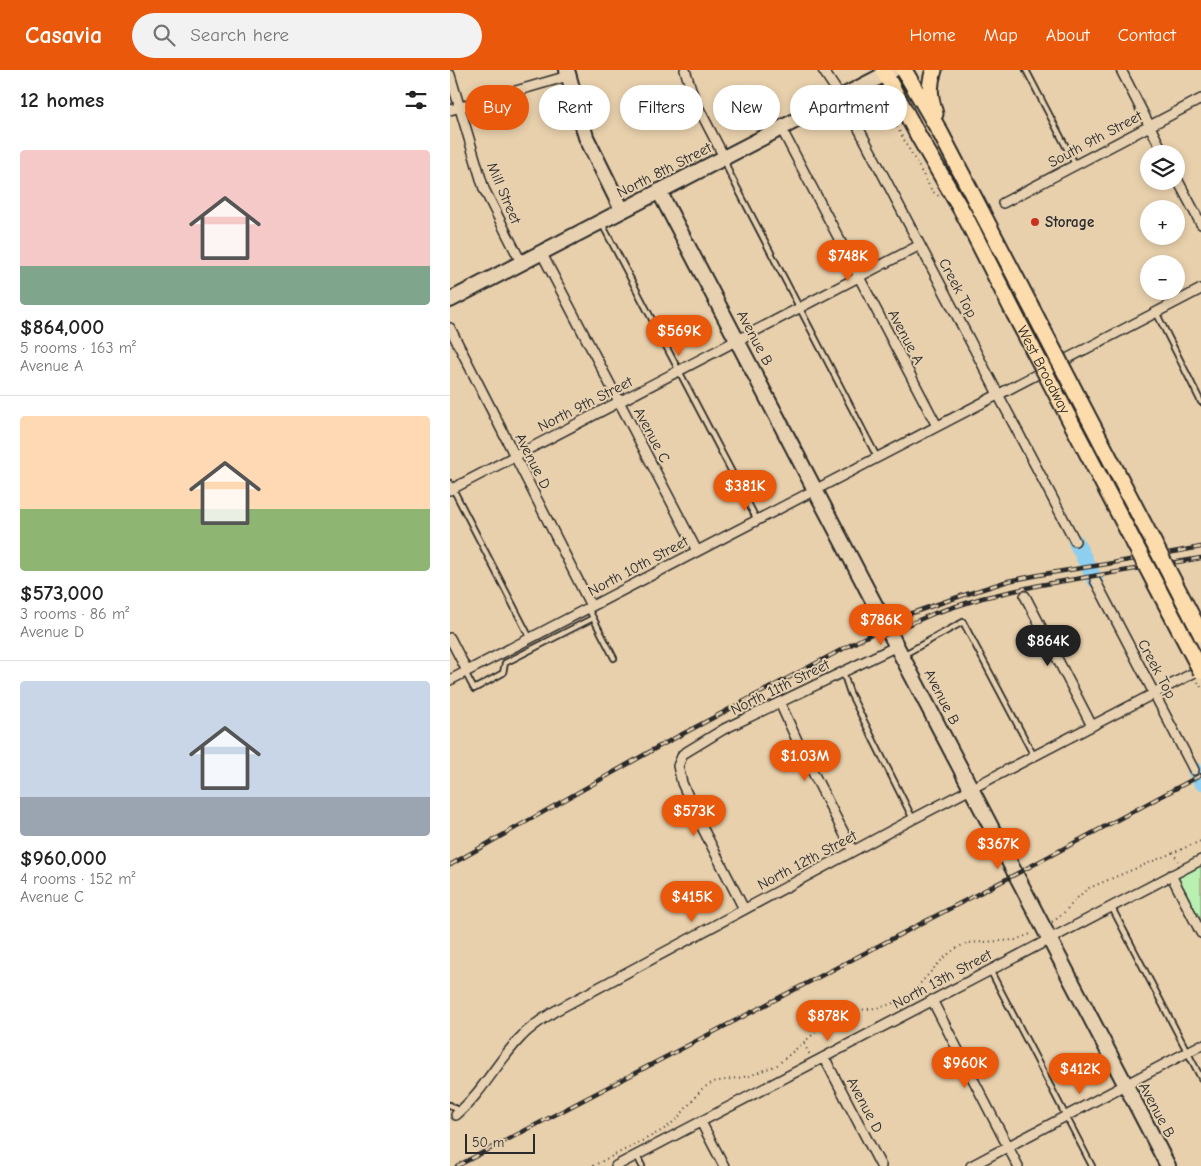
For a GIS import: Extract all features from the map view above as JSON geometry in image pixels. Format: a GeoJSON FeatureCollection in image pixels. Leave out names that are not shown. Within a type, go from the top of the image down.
{"type":"FeatureCollection","features":[{"type":"Feature","properties":{"kind":"main road","name":"West Broadway"},"geometry":{"type":"LineString","coordinates":[[904,70],[940,132],[1201,634]]}},
{"type":"Feature","properties":{"kind":"main road"},"geometry":{"type":"LineString","coordinates":[[934,70],[931,79],[930,96],[940,132]]}},
{"type":"Feature","properties":{"kind":"main road","name":"West Broadway"},"geometry":{"type":"LineString","coordinates":[[887,71],[919,138],[961,210],[1201,670]]}},
{"type":"Feature","properties":{"kind":"street"},"geometry":{"type":"LineString","coordinates":[[685,70],[695,101],[724,157]]}},
{"type":"Feature","properties":{"kind":"street","name":"Creek Top"},"geometry":{"type":"LineString","coordinates":[[823,70],[833,85]]}},
{"type":"Feature","properties":{"kind":"street"},"geometry":{"type":"LineString","coordinates":[[1121,70],[1160,145]]}},
{"type":"Feature","properties":{"kind":"street","name":"North 8th Street"},"geometry":{"type":"LineString","coordinates":[[862,85],[887,71]]}},
{"type":"Feature","properties":{"kind":"street"},"geometry":{"type":"LineString","coordinates":[[450,110],[567,73],[589,145],[622,210]]}},
{"type":"Feature","properties":{"kind":"street","name":"Mill Street"},"geometry":{"type":"LineString","coordinates":[[450,74],[484,189],[521,262]]}},
{"type":"Feature","properties":{"kind":"street","name":"South 9th Street"},"geometry":{"type":"LineString","coordinates":[[1003,203],[1201,98]]}},
{"type":"Feature","properties":{"kind":"street","name":"North 8th Street"},"geometry":{"type":"LineString","coordinates":[[450,300],[790,123]]}},
{"type":"Feature","properties":{"kind":"street","name":"Avenue A"},"geometry":{"type":"LineString","coordinates":[[781,128],[937,426]]}},
{"type":"Feature","properties":{"kind":"street","name":"Creek Top"},"geometry":{"type":"LineString","coordinates":[[859,130],[1075,541]]}},
{"type":"Feature","properties":{"kind":"street"},"geometry":{"type":"LineString","coordinates":[[1183,190],[1201,224]]}},
{"type":"Feature","properties":{"kind":"street","name":"Avenue B"},"geometry":{"type":"LineString","coordinates":[[659,191],[1168,1166]]}},
{"type":"Feature","properties":{"kind":"street","name":"North 9th Street"},"geometry":{"type":"LineString","coordinates":[[451,487],[515,456],[920,245]]}},
{"type":"Feature","properties":{"kind":"street","name":"Avenue C"},"geometry":{"type":"LineString","coordinates":[[541,252],[697,551]]}},
{"type":"Feature","properties":{"kind":"street","name":"North 10th Street"},"geometry":{"type":"LineString","coordinates":[[450,680],[998,394],[1052,368],[1201,288]]}},
{"type":"Feature","properties":{"kind":"street","name":"Avenue D"},"geometry":{"type":"LineString","coordinates":[[450,328],[589,607]]}},
{"type":"Feature","properties":{"kind":"street","name":"Creek Top"},"geometry":{"type":"LineString","coordinates":[[1095,580],[1194,770]]}},
{"type":"Feature","properties":{"kind":"street"},"geometry":{"type":"LineString","coordinates":[[1025,596],[1092,726]]}},
{"type":"Feature","properties":{"kind":"street"},"geometry":{"type":"LineString","coordinates":[[450,638],[466,672]]}},
{"type":"Feature","properties":{"kind":"street","name":"North 11th Street"},"geometry":{"type":"LineString","coordinates":[[744,909],[701,826],[678,773],[678,766],[683,754],[693,746],[724,729],[843,672],[900,651]]}},
{"type":"Feature","properties":{"kind":"street","name":"North 12th Street"},"geometry":{"type":"LineString","coordinates":[[458,1114],[479,1092],[520,1037],[540,1020],[608,981],[913,819],[1201,670]]}},
{"type":"Feature","properties":{"kind":"street"},"geometry":{"type":"LineString","coordinates":[[780,703],[800,747],[853,851]]}},
{"type":"Feature","properties":{"kind":"street","name":"North 13th Street"},"geometry":{"type":"LineString","coordinates":[[616,1166],[1201,860]]}},
{"type":"Feature","properties":{"kind":"street"},"geometry":{"type":"LineString","coordinates":[[1171,875],[1201,933]]}},
{"type":"Feature","properties":{"kind":"street"},"geometry":{"type":"LineString","coordinates":[[932,1000],[1018,1166]]}},
{"type":"Feature","properties":{"kind":"street"},"geometry":{"type":"LineString","coordinates":[[971,1166],[1201,1045]]}},
{"type":"Feature","properties":{"kind":"street","name":"Avenue D"},"geometry":{"type":"LineString","coordinates":[[824,1057],[881,1166]]}},
{"type":"Feature","properties":{"kind":"street"},"geometry":{"type":"LineString","coordinates":[[701,1122],[724,1166]]}},
{"type":"Feature","properties":{"kind":"lane"},"geometry":{"type":"LineString","coordinates":[[1026,70],[1075,165]]}},
{"type":"Feature","properties":{"kind":"lane"},"geometry":{"type":"LineString","coordinates":[[724,157],[729,172],[877,457]]}},
{"type":"Feature","properties":{"kind":"lane"},"geometry":{"type":"LineString","coordinates":[[600,221],[757,520]]}},
{"type":"Feature","properties":{"kind":"lane"},"geometry":{"type":"LineString","coordinates":[[1156,312],[1201,402]]}},
{"type":"Feature","properties":{"kind":"lane"},"geometry":{"type":"LineString","coordinates":[[451,487],[530,638]]}},
{"type":"Feature","properties":{"kind":"lane"},"geometry":{"type":"LineString","coordinates":[[589,607],[614,658]]}},
{"type":"Feature","properties":{"kind":"lane"},"geometry":{"type":"LineString","coordinates":[[466,672],[474,689],[503,673],[505,663],[593,618]]}},
{"type":"Feature","properties":{"kind":"lane"},"geometry":{"type":"LineString","coordinates":[[900,651],[963,622],[1034,757]]}},
{"type":"Feature","properties":{"kind":"lane"},"geometry":{"type":"LineString","coordinates":[[843,672],[854,701],[913,819]]}},
{"type":"Feature","properties":{"kind":"lane"},"geometry":{"type":"LineString","coordinates":[[1111,906],[1201,1078]]}},
{"type":"Feature","properties":{"kind":"lane"},"geometry":{"type":"LineString","coordinates":[[990,970],[1092,1166]]}},
{"type":"Feature","properties":{"kind":"lane"},"geometry":{"type":"LineString","coordinates":[[450,1105],[458,1114]]}},
{"type":"Feature","properties":{"kind":"lane"},"geometry":{"type":"LineString","coordinates":[[637,1156],[642,1166]]}},
{"type":"Feature","properties":{"kind":"path"},"geometry":{"type":"LineString","coordinates":[[1054,921],[1064,914],[1075,900],[1089,888],[1201,841]]}},
{"type":"Feature","properties":{"kind":"path"},"geometry":{"type":"LineString","coordinates":[[1173,852],[1180,865]]}},
{"type":"Feature","properties":{"kind":"path"},"geometry":{"type":"LineString","coordinates":[[593,1166],[663,1130],[677,1119],[695,1096],[713,1082],[750,1076],[769,1070],[786,1059],[836,1015],[844,1012],[880,1008],[897,1002],[914,990],[951,952],[962,944],[1015,940],[1036,931]]}},
{"type":"Feature","properties":{"kind":"path"},"geometry":{"type":"LineString","coordinates":[[804,1044],[814,1062]]}},
{"type":"Feature","properties":{"kind":"green space"},"geometry":{"type":"Polygon","coordinates":[[[1201,865],[1201,921],[1178,877],[1201,865]]]}},
{"type":"Feature","properties":{"kind":"waterway"},"geometry":{"type":"LineString","coordinates":[[1076,542],[1095,580]]}},
{"type":"Feature","properties":{"kind":"waterway"},"geometry":{"type":"LineString","coordinates":[[1195,770],[1201,782]]}},
{"type":"Feature","properties":{"kind":"railway"},"geometry":{"type":"LineString","coordinates":[[450,865],[658,747],[909,614],[1008,581],[1201,547]]}},
{"type":"Feature","properties":{"kind":"railway"},"geometry":{"type":"LineString","coordinates":[[882,636],[935,613],[982,598],[1040,585],[1201,558]]}},
{"type":"Feature","properties":{"kind":"railway"},"geometry":{"type":"LineString","coordinates":[[457,1166],[1016,874],[1201,775]]}},
{"type":"Feature","properties":{"kind":"place","name":"Storage"},"geometry":{"type":"Point","coordinates":[1035,222]}}]}
